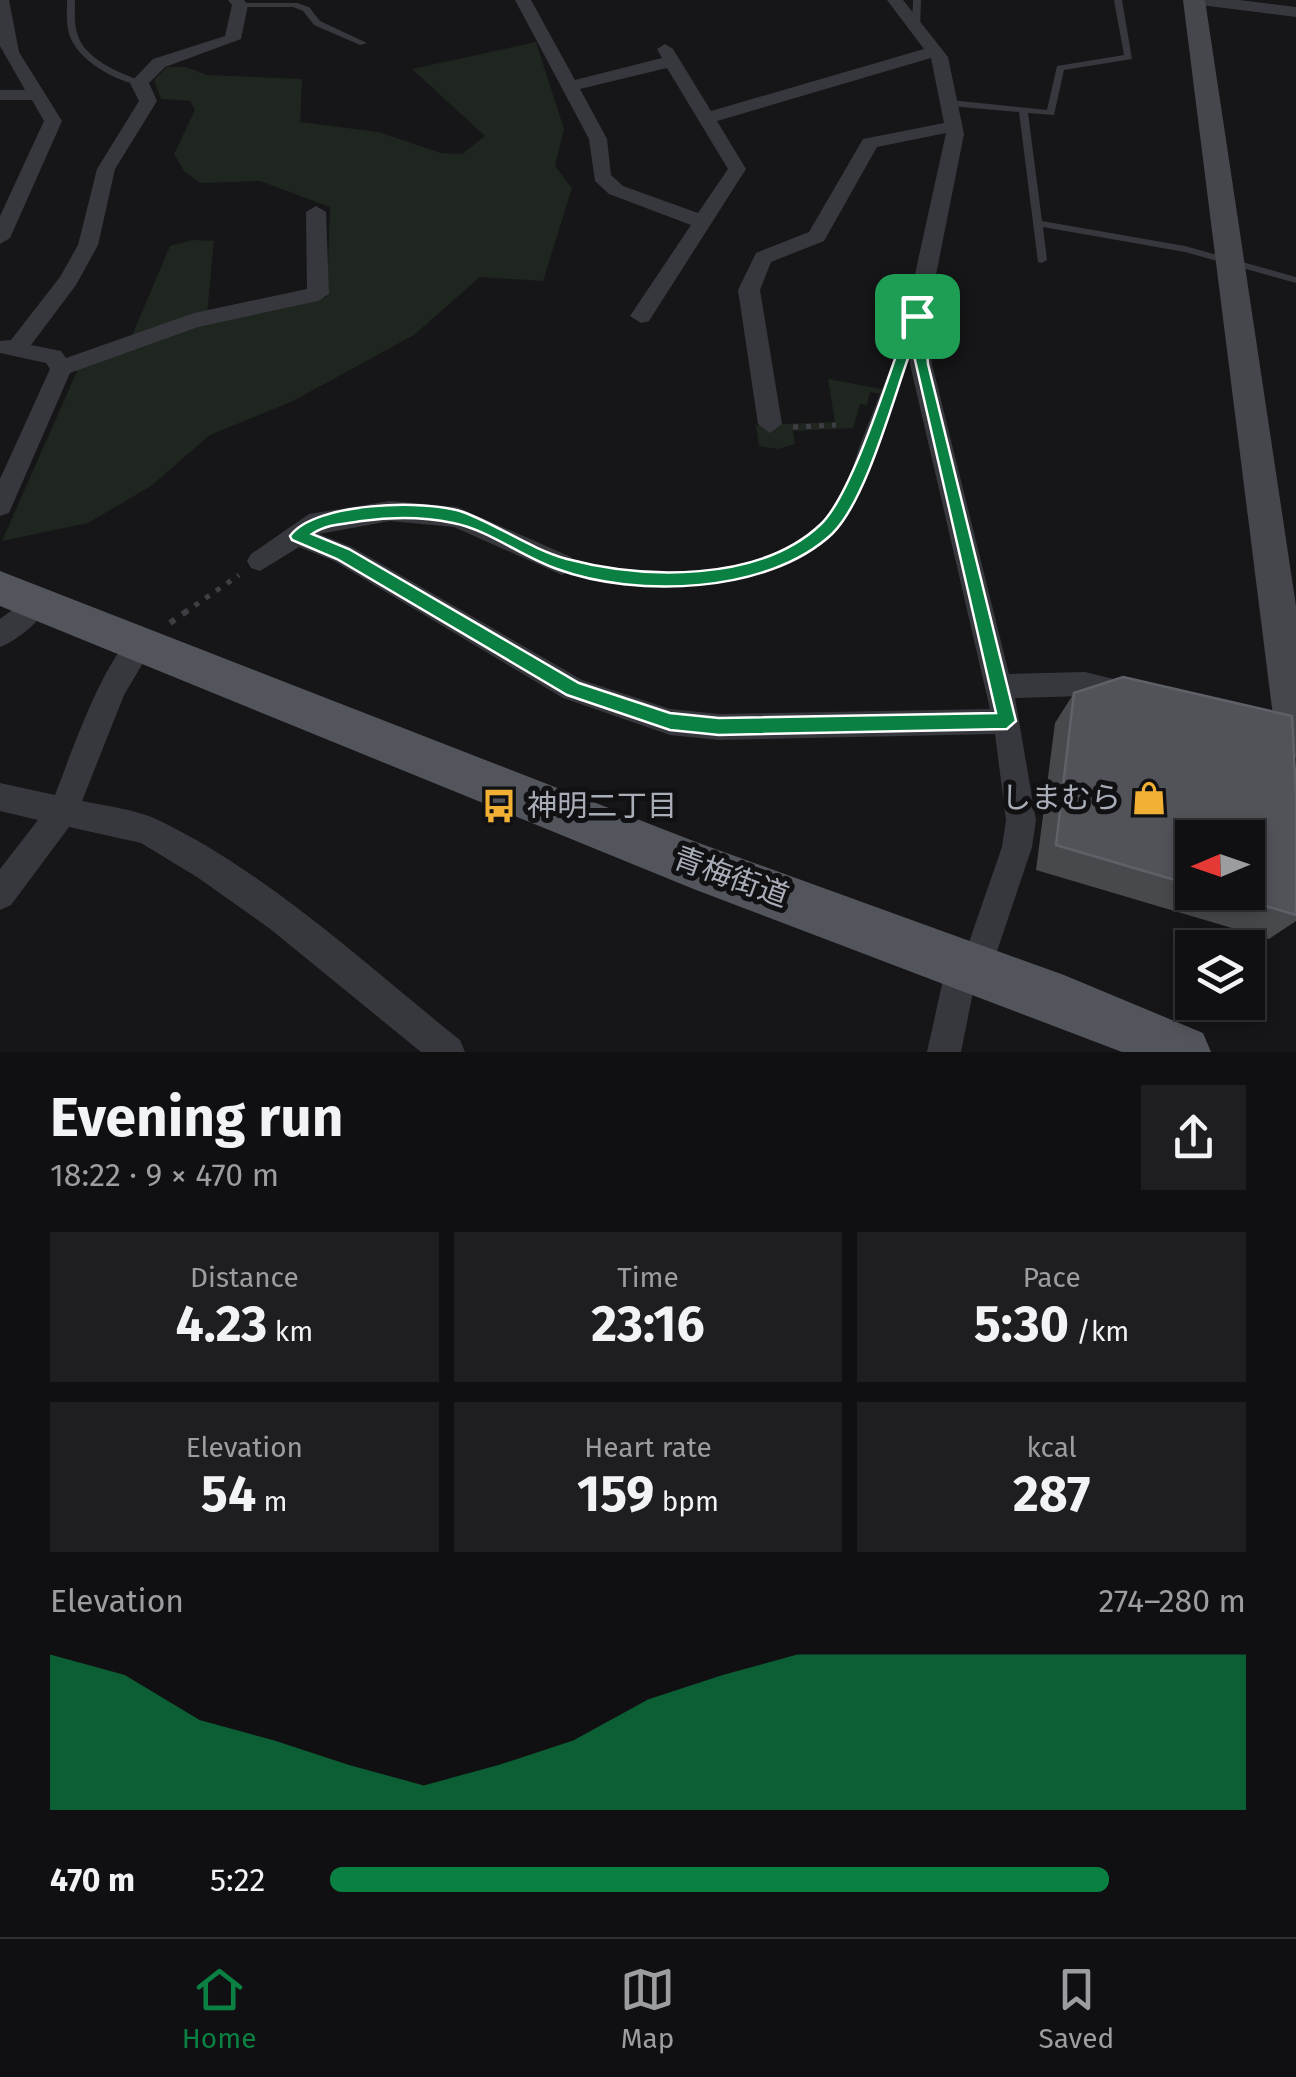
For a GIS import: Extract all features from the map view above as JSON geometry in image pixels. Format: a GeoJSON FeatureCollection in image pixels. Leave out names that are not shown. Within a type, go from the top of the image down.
{"type":"FeatureCollection","features":[{"type":"Feature","properties":{"kind":"main road","name":"青梅街道"},"geometry":{"type":"LineString","coordinates":[[19,595],[700,867],[1102,1014],[1184,1052]]}},
{"type":"Feature","properties":{"kind":"street"},"geometry":{"type":"LineString","coordinates":[[0,238],[53,121],[40,95],[10,58],[1,0]]}},
{"type":"Feature","properties":{"kind":"street"},"geometry":{"type":"LineString","coordinates":[[523,0],[598,140],[602,177],[616,190],[700,222]]}},
{"type":"Feature","properties":{"kind":"street"},"geometry":{"type":"LineString","coordinates":[[894,0],[934,52],[947,81],[952,115],[917,316],[921,364],[1007,721],[1021,820],[1017,847],[970,965],[944,1052]]}},
{"type":"Feature","properties":{"kind":"street"},"geometry":{"type":"LineString","coordinates":[[1296,12],[1197,0],[1229,260],[1291,648],[1296,740]]}},
{"type":"Feature","properties":{"kind":"street"},"geometry":{"type":"LineString","coordinates":[[8,347],[69,280],[88,245],[106,169],[148,101],[139,82],[159,64],[233,39],[238,3]]}},
{"type":"Feature","properties":{"kind":"street"},"geometry":{"type":"LineString","coordinates":[[706,118],[934,52]]}},
{"type":"Feature","properties":{"kind":"street"},"geometry":{"type":"LineString","coordinates":[[571,86],[669,55],[738,169],[641,316]]}},
{"type":"Feature","properties":{"kind":"street"},"geometry":{"type":"LineString","coordinates":[[0,95],[40,95]]}},
{"type":"Feature","properties":{"kind":"street"},"geometry":{"type":"LineString","coordinates":[[770,424],[749,290],[763,258],[817,236],[870,144],[952,115]]}},
{"type":"Feature","properties":{"kind":"street"},"geometry":{"type":"LineString","coordinates":[[0,506],[61,368],[194,320],[318,294],[316,212]]}},
{"type":"Feature","properties":{"kind":"street"},"geometry":{"type":"LineString","coordinates":[[8,347],[54,357],[61,368]]}},
{"type":"Feature","properties":{"kind":"street"},"geometry":{"type":"LineString","coordinates":[[260,561],[318,521],[390,511],[458,517],[562,564]]}},
{"type":"Feature","properties":{"kind":"street"},"geometry":{"type":"LineString","coordinates":[[298,536],[343,554],[573,689],[670,722],[719,727],[1007,721]]}},
{"type":"Feature","properties":{"kind":"street"},"geometry":{"type":"LineString","coordinates":[[0,635],[19,595]]}},
{"type":"Feature","properties":{"kind":"street"},"geometry":{"type":"LineString","coordinates":[[0,894],[64,809],[112,689],[142,641]]}},
{"type":"Feature","properties":{"kind":"street"},"geometry":{"type":"LineString","coordinates":[[998,686],[1085,684],[1142,697]]}},
{"type":"Feature","properties":{"kind":"street"},"geometry":{"type":"LineString","coordinates":[[1257,723],[1295,732]]}},
{"type":"Feature","properties":{"kind":"street"},"geometry":{"type":"LineString","coordinates":[[0,797],[147,830],[208,866],[280,917],[448,1052]]}},
{"type":"Feature","properties":{"kind":"lane"},"geometry":{"type":"LineString","coordinates":[[71,0],[73,38],[89,55],[124,79],[139,82]]}},
{"type":"Feature","properties":{"kind":"lane"},"geometry":{"type":"LineString","coordinates":[[916,28],[917,0]]}},
{"type":"Feature","properties":{"kind":"lane"},"geometry":{"type":"LineString","coordinates":[[952,115],[1051,113],[1060,68],[1129,57],[1118,0]]}},
{"type":"Feature","properties":{"kind":"lane"},"geometry":{"type":"LineString","coordinates":[[238,3],[294,4],[316,22],[363,43]]}},
{"type":"Feature","properties":{"kind":"lane"},"geometry":{"type":"LineString","coordinates":[[1023,111],[1042,260]]}},
{"type":"Feature","properties":{"kind":"lane"},"geometry":{"type":"LineString","coordinates":[[1037,223],[1229,260],[1296,280]]}},
{"type":"Feature","properties":{"kind":"lane"},"geometry":{"type":"LineString","coordinates":[[562,564],[637,579],[704,578],[776,562],[826,529],[850,496],[917,316]]}},
{"type":"Feature","properties":{"kind":"path"},"geometry":{"type":"LineString","coordinates":[[793,427],[836,425]]}},
{"type":"Feature","properties":{"kind":"path"},"geometry":{"type":"LineString","coordinates":[[142,641],[260,561]]}},
{"type":"Feature","properties":{"kind":"shaded area"},"geometry":{"type":"Polygon","coordinates":[[[536,42],[564,129],[555,166],[572,188],[543,281],[480,277],[414,335],[293,401],[210,435],[151,486],[88,523],[2,541],[78,369],[125,352],[170,246],[193,240],[214,241],[206,325],[327,297],[330,207],[260,181],[200,183],[184,171],[174,154],[195,110],[190,101],[161,99],[154,80],[167,67],[186,67],[207,75],[302,79],[300,122],[379,132],[441,153],[462,154],[485,136],[412,69],[536,42]]]}},
{"type":"Feature","properties":{"kind":"shaded area"},"geometry":{"type":"Polygon","coordinates":[[[828,379],[882,389],[881,394],[870,392],[867,405],[860,404],[853,428],[793,431],[795,444],[778,449],[759,446],[756,425],[835,422],[828,379]]]}},
{"type":"Feature","properties":{"kind":"building"},"geometry":{"type":"Polygon","coordinates":[[[1123,677],[1292,716],[1296,915],[1265,906],[1265,820],[1175,820],[1175,880],[1056,845],[1074,693],[1123,677]]]}},
{"type":"Feature","properties":{"kind":"place","name":"しまむら"},"geometry":{"type":"Point","coordinates":[1149,798]}},
{"type":"Feature","properties":{"kind":"place","name":"神明二丁目"},"geometry":{"type":"Point","coordinates":[499,806]}},
{"type":"Feature","properties":{"kind":"route"},"geometry":{"type":"LineString","coordinates":[[917,316],[921,364],[1007,721],[719,727],[670,722],[573,689],[343,554],[298,536],[318,521],[390,511],[458,517],[562,564],[594,574],[637,579],[704,578],[776,562],[826,529],[850,496],[917,316]]}}]}
